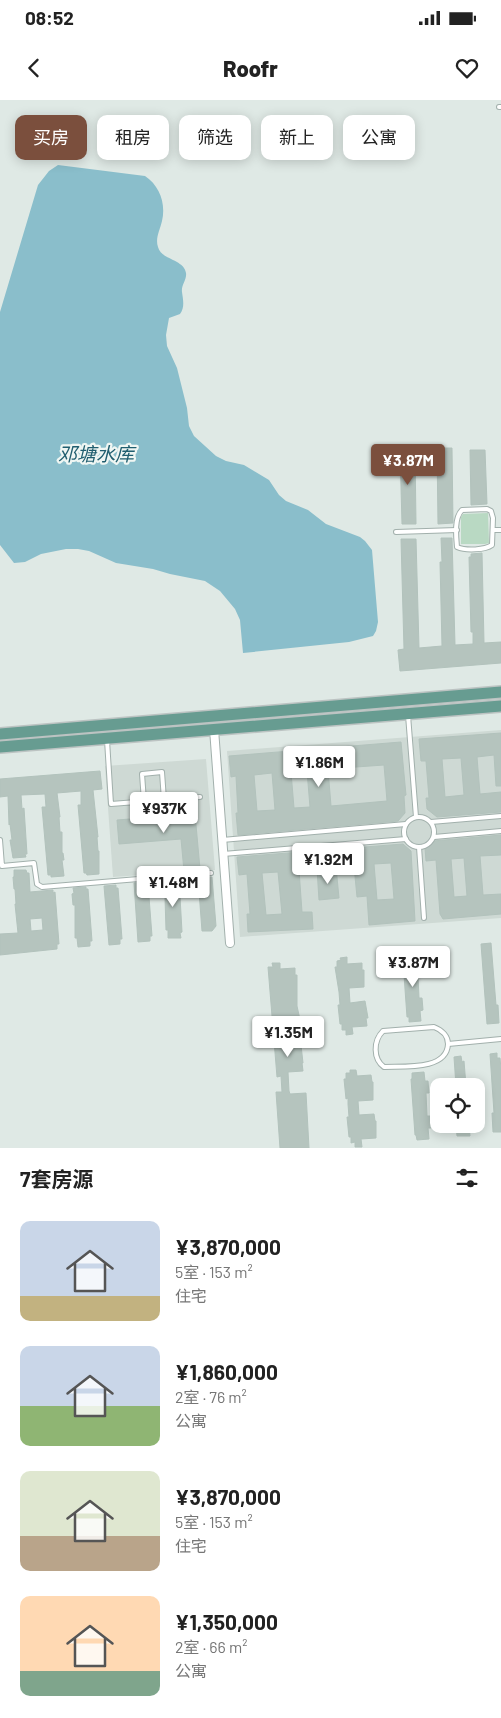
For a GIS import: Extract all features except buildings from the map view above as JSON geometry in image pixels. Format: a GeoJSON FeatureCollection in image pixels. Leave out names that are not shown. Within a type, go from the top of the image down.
{"type":"FeatureCollection","features":[{"type":"Feature","properties":{"kind":"main road"},"geometry":{"type":"LineString","coordinates":[[0,734],[501,692]]}},
{"type":"Feature","properties":{"kind":"main road"},"geometry":{"type":"LineString","coordinates":[[0,748],[501,706]]}},
{"type":"Feature","properties":{"kind":"street"},"geometry":{"type":"LineString","coordinates":[[214,729],[230,943]]}},
{"type":"Feature","properties":{"kind":"lane"},"geometry":{"type":"LineString","coordinates":[[486,509],[492,514],[493,542],[490,547],[461,549],[458,547],[457,530],[457,516],[462,510],[486,509]]}},
{"type":"Feature","properties":{"kind":"lane"},"geometry":{"type":"LineString","coordinates":[[396,532],[457,530]]}},
{"type":"Feature","properties":{"kind":"lane"},"geometry":{"type":"LineString","coordinates":[[493,530],[501,530]]}},
{"type":"Feature","properties":{"kind":"lane"},"geometry":{"type":"LineString","coordinates":[[408,713],[416,817]]}},
{"type":"Feature","properties":{"kind":"lane"},"geometry":{"type":"LineString","coordinates":[[106,738],[111,804],[200,797]]}},
{"type":"Feature","properties":{"kind":"lane"},"geometry":{"type":"LineString","coordinates":[[144,801],[142,774],[162,772],[164,800]]}},
{"type":"Feature","properties":{"kind":"lane"},"geometry":{"type":"LineString","coordinates":[[431,822],[501,816]]}},
{"type":"Feature","properties":{"kind":"lane"},"geometry":{"type":"LineString","coordinates":[[222,840],[406,824],[416,817],[424,818],[431,822],[434,826],[434,837],[430,843],[419,847],[411,845],[406,839],[404,832],[406,824]]}},
{"type":"Feature","properties":{"kind":"lane"},"geometry":{"type":"LineString","coordinates":[[434,837],[501,831]]}},
{"type":"Feature","properties":{"kind":"lane"},"geometry":{"type":"LineString","coordinates":[[223,854],[406,839]]}},
{"type":"Feature","properties":{"kind":"lane"},"geometry":{"type":"LineString","coordinates":[[0,840],[1,867],[34,864],[37,884],[42,888],[212,873]]}},
{"type":"Feature","properties":{"kind":"lane"},"geometry":{"type":"LineString","coordinates":[[419,847],[424,918]]}},
{"type":"Feature","properties":{"kind":"lane"},"geometry":{"type":"LineString","coordinates":[[434,1027],[444,1033],[448,1044],[446,1052],[441,1059],[428,1065],[384,1067],[380,1064],[376,1051],[378,1036],[383,1031],[434,1027]]}},
{"type":"Feature","properties":{"kind":"lane"},"geometry":{"type":"LineString","coordinates":[[448,1044],[501,1039]]}},
{"type":"Feature","properties":{"kind":"shaded area"},"geometry":{"type":"Polygon","coordinates":[[[501,730],[501,918],[240,937],[227,751],[501,730]]]}},
{"type":"Feature","properties":{"kind":"shaded area"},"geometry":{"type":"Polygon","coordinates":[[[206,759],[215,870],[113,877],[105,766],[206,759]]]}},
{"type":"Feature","properties":{"kind":"green space"},"geometry":{"type":"Polygon","coordinates":[[[488,513],[489,543],[461,544],[461,517],[463,514],[488,513]]]}},
{"type":"Feature","properties":{"kind":"water","name":"邓塘水库"},"geometry":{"type":"Polygon","coordinates":[[[58,165],[145,176],[155,185],[161,196],[163,208],[162,221],[157,237],[158,247],[163,255],[181,265],[186,273],[182,289],[183,309],[180,314],[169,318],[166,335],[167,346],[177,368],[187,408],[189,426],[194,436],[216,456],[226,461],[244,465],[269,480],[279,495],[286,501],[308,510],[326,524],[360,537],[365,541],[372,550],[378,622],[373,636],[349,642],[243,653],[240,620],[235,609],[220,591],[205,581],[116,563],[89,551],[78,549],[66,549],[41,554],[25,562],[14,563],[0,545],[0,312],[38,185],[49,171],[58,165]]]}}]}
